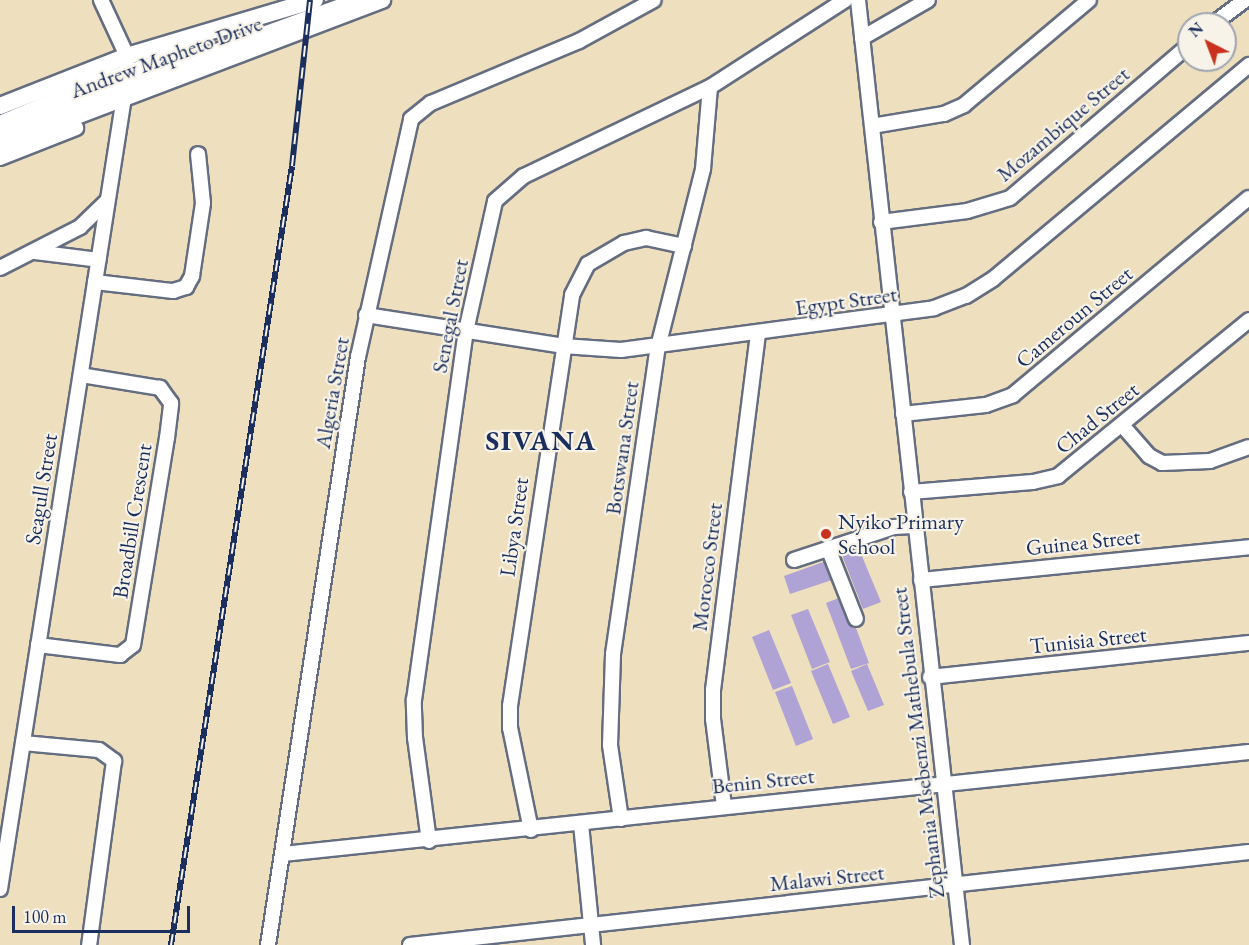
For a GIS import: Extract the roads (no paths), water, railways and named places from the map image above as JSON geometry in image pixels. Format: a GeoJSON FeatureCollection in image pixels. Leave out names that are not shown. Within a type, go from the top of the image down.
{"type":"FeatureCollection","features":[{"type":"Feature","properties":{"kind":"main road","name":"Andrew Mapheto Drive"},"geometry":{"type":"LineString","coordinates":[[0,145],[126,77],[315,0]]}},
{"type":"Feature","properties":{"kind":"main road","name":"Andrew Mapheto Drive"},"geometry":{"type":"LineString","coordinates":[[0,106],[126,77],[382,0]]}},
{"type":"Feature","properties":{"kind":"street"},"geometry":{"type":"LineString","coordinates":[[101,0],[126,77]]}},
{"type":"Feature","properties":{"kind":"street"},"geometry":{"type":"LineString","coordinates":[[0,123],[342,0]]}},
{"type":"Feature","properties":{"kind":"street"},"geometry":{"type":"LineString","coordinates":[[0,136],[126,77],[357,0]]}},
{"type":"Feature","properties":{"kind":"street","name":"Algeria Street"},"geometry":{"type":"LineString","coordinates":[[268,945],[347,418],[366,315],[415,114],[431,103],[588,36],[654,0]]}},
{"type":"Feature","properties":{"kind":"street","name":"Senegal Street"},"geometry":{"type":"LineString","coordinates":[[429,841],[415,738],[414,700],[466,331],[495,201],[504,190],[524,176],[710,87],[845,0]]}},
{"type":"Feature","properties":{"kind":"street","name":"Zephania Msebenzi Mathebula Street"},"geometry":{"type":"LineString","coordinates":[[858,0],[913,526],[962,945]]}},
{"type":"Feature","properties":{"kind":"street"},"geometry":{"type":"LineString","coordinates":[[862,38],[928,0]]}},
{"type":"Feature","properties":{"kind":"street"},"geometry":{"type":"LineString","coordinates":[[872,126],[944,114],[964,105],[1089,0]]}},
{"type":"Feature","properties":{"kind":"street"},"geometry":{"type":"LineString","coordinates":[[1229,12],[1245,0]]}},
{"type":"Feature","properties":{"kind":"street","name":"Mozambique Street"},"geometry":{"type":"LineString","coordinates":[[881,222],[967,211],[1010,198],[1177,55]]}},
{"type":"Feature","properties":{"kind":"street","name":"Egypt Street"},"geometry":{"type":"LineString","coordinates":[[366,315],[563,346],[614,350],[658,347],[891,317],[952,303],[980,288],[1249,65]]}},
{"type":"Feature","properties":{"kind":"street","name":"Seagull Street"},"geometry":{"type":"LineString","coordinates":[[0,889],[126,77]]}},
{"type":"Feature","properties":{"kind":"street","name":"Botswana Street"},"geometry":{"type":"LineString","coordinates":[[621,819],[609,745],[609,695],[658,347],[702,168],[710,87]]}},
{"type":"Feature","properties":{"kind":"street"},"geometry":{"type":"LineString","coordinates":[[0,158],[76,128]]}},
{"type":"Feature","properties":{"kind":"street"},"geometry":{"type":"LineString","coordinates":[[95,282],[173,291],[186,287],[192,276],[203,203],[198,154]]}},
{"type":"Feature","properties":{"kind":"street","name":"Cameroun Street"},"geometry":{"type":"LineString","coordinates":[[903,414],[986,405],[1013,394],[1249,198]]}},
{"type":"Feature","properties":{"kind":"street"},"geometry":{"type":"LineString","coordinates":[[0,268],[80,227],[106,202]]}},
{"type":"Feature","properties":{"kind":"street","name":"Libya Street"},"geometry":{"type":"LineString","coordinates":[[531,830],[510,728],[510,706],[563,346],[576,282],[594,259],[637,239],[660,239],[684,246]]}},
{"type":"Feature","properties":{"kind":"street"},"geometry":{"type":"LineString","coordinates":[[35,252],[99,260]]}},
{"type":"Feature","properties":{"kind":"street","name":"Chad Street"},"geometry":{"type":"LineString","coordinates":[[911,492],[1047,480],[1076,464],[1249,320]]}},
{"type":"Feature","properties":{"kind":"street","name":"Morocco Street"},"geometry":{"type":"LineString","coordinates":[[724,806],[713,719],[713,690],[758,334]]}},
{"type":"Feature","properties":{"kind":"street","name":"Broadbill Crescent"},"geometry":{"type":"LineString","coordinates":[[38,645],[120,655],[130,650],[135,640],[153,528],[170,398],[152,386],[81,375]]}},
{"type":"Feature","properties":{"kind":"street"},"geometry":{"type":"LineString","coordinates":[[1122,425],[1149,456],[1162,464],[1210,461],[1249,447]]}},
{"type":"Feature","properties":{"kind":"street"},"geometry":{"type":"LineString","coordinates":[[794,560],[894,527],[913,526]]}},
{"type":"Feature","properties":{"kind":"street","name":"Guinea Street"},"geometry":{"type":"LineString","coordinates":[[921,580],[1249,547]]}},
{"type":"Feature","properties":{"kind":"street"},"geometry":{"type":"LineString","coordinates":[[828,548],[856,619]]}},
{"type":"Feature","properties":{"kind":"street","name":"Tunisia Street"},"geometry":{"type":"LineString","coordinates":[[930,677],[1249,643]]}},
{"type":"Feature","properties":{"kind":"street"},"geometry":{"type":"LineString","coordinates":[[23,743],[99,750],[114,761],[89,945]]}},
{"type":"Feature","properties":{"kind":"street","name":"Benin Street"},"geometry":{"type":"LineString","coordinates":[[283,854],[429,841],[944,782],[1249,752]]}},
{"type":"Feature","properties":{"kind":"street"},"geometry":{"type":"LineString","coordinates":[[581,824],[593,945]]}},
{"type":"Feature","properties":{"kind":"street","name":"Malawi Street"},"geometry":{"type":"LineString","coordinates":[[410,945],[1249,852]]}},
{"type":"Feature","properties":{"kind":"railway"},"geometry":{"type":"LineString","coordinates":[[171,945],[292,166],[310,0]]}},
{"type":"Feature","properties":{"kind":"place","name":"Nyiko Primary School"},"geometry":{"type":"Point","coordinates":[826,534]}},
{"type":"Feature","properties":{"kind":"district","name":"SIVANA"},"geometry":{"type":"Point","coordinates":[541,440]}}]}
